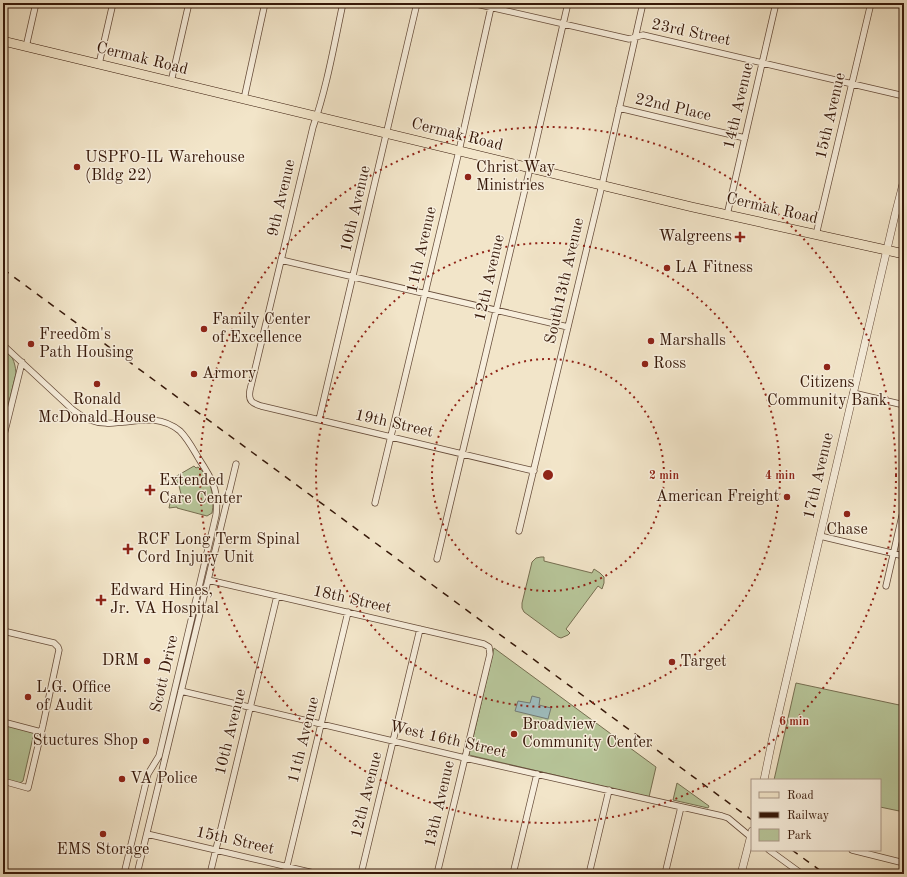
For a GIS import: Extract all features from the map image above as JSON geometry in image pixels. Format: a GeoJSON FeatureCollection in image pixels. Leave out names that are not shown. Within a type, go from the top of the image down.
{"type":"FeatureCollection","features":[{"type":"Feature","properties":{"kind":"main road","name":"Cermak Road"},"geometry":{"type":"LineString","coordinates":[[3,41],[727,215],[904,254]]}},
{"type":"Feature","properties":{"kind":"street"},"geometry":{"type":"LineString","coordinates":[[26,47],[36,3]]}},
{"type":"Feature","properties":{"kind":"street"},"geometry":{"type":"LineString","coordinates":[[99,64],[113,3]]}},
{"type":"Feature","properties":{"kind":"street"},"geometry":{"type":"LineString","coordinates":[[171,82],[189,3]]}},
{"type":"Feature","properties":{"kind":"street"},"geometry":{"type":"LineString","coordinates":[[244,99],[265,3]]}},
{"type":"Feature","properties":{"kind":"street","name":"9th Avenue"},"geometry":{"type":"LineString","coordinates":[[250,400],[250,390],[313,127],[320,107],[343,3]]}},
{"type":"Feature","properties":{"kind":"street","name":"10th Avenue"},"geometry":{"type":"LineString","coordinates":[[319,420],[417,3]]}},
{"type":"Feature","properties":{"kind":"street","name":"23rd Street"},"geometry":{"type":"LineString","coordinates":[[472,3],[492,5],[629,39],[643,35],[904,96]]}},
{"type":"Feature","properties":{"kind":"street","name":"12th Avenue"},"geometry":{"type":"LineString","coordinates":[[437,559],[568,3]]}},
{"type":"Feature","properties":{"kind":"street"},"geometry":{"type":"LineString","coordinates":[[635,37],[643,3]]}},
{"type":"Feature","properties":{"kind":"street","name":"14th Avenue"},"geometry":{"type":"LineString","coordinates":[[727,215],[776,3]]}},
{"type":"Feature","properties":{"kind":"street","name":"15th Avenue"},"geometry":{"type":"LineString","coordinates":[[816,235],[871,3]]}},
{"type":"Feature","properties":{"kind":"street","name":"11th Avenue"},"geometry":{"type":"LineString","coordinates":[[375,503],[459,151],[492,5]]}},
{"type":"Feature","properties":{"kind":"street","name":"South13th Avenue"},"geometry":{"type":"LineString","coordinates":[[520,531],[602,185],[635,37]]}},
{"type":"Feature","properties":{"kind":"street","name":"22nd Place"},"geometry":{"type":"LineString","coordinates":[[619,108],[745,138]]}},
{"type":"Feature","properties":{"kind":"street","name":"17th Avenue"},"geometry":{"type":"LineString","coordinates":[[764,779],[853,393],[904,180]]}},
{"type":"Feature","properties":{"kind":"street"},"geometry":{"type":"LineString","coordinates":[[281,260],[568,327]]}},
{"type":"Feature","properties":{"kind":"street","name":"Scott Drive"},"geometry":{"type":"LineString","coordinates":[[3,345],[73,410],[84,418],[106,424],[140,419],[160,421],[180,432],[188,441],[215,487],[217,507],[214,522],[159,756],[148,774],[124,874]]}},
{"type":"Feature","properties":{"kind":"street"},"geometry":{"type":"LineString","coordinates":[[3,439],[22,362]]}},
{"type":"Feature","properties":{"kind":"street"},"geometry":{"type":"LineString","coordinates":[[853,393],[904,405]]}},
{"type":"Feature","properties":{"kind":"street","name":"19th Street"},"geometry":{"type":"LineString","coordinates":[[250,400],[261,406],[534,471]]}},
{"type":"Feature","properties":{"kind":"street"},"geometry":{"type":"LineString","coordinates":[[137,874],[236,464]]}},
{"type":"Feature","properties":{"kind":"street"},"geometry":{"type":"LineString","coordinates":[[886,586],[904,507]]}},
{"type":"Feature","properties":{"kind":"street"},"geometry":{"type":"LineString","coordinates":[[820,536],[904,556]]}},
{"type":"Feature","properties":{"kind":"street","name":"18th Street"},"geometry":{"type":"LineString","coordinates":[[208,580],[484,644],[489,648]]}},
{"type":"Feature","properties":{"kind":"street","name":"10th Avenue"},"geometry":{"type":"LineString","coordinates":[[210,874],[277,596]]}},
{"type":"Feature","properties":{"kind":"street","name":"11th Avenue"},"geometry":{"type":"LineString","coordinates":[[285,874],[348,612]]}},
{"type":"Feature","properties":{"kind":"street","name":"12th Avenue"},"geometry":{"type":"LineString","coordinates":[[361,874],[420,629]]}},
{"type":"Feature","properties":{"kind":"street"},"geometry":{"type":"LineString","coordinates":[[3,631],[54,643],[59,650],[28,788],[3,781]]}},
{"type":"Feature","properties":{"kind":"street","name":"13th Avenue"},"geometry":{"type":"LineString","coordinates":[[437,874],[490,654],[489,648]]}},
{"type":"Feature","properties":{"kind":"street","name":"West 16th Street"},"geometry":{"type":"LineString","coordinates":[[181,691],[465,758],[722,816],[728,818],[751,834]]}},
{"type":"Feature","properties":{"kind":"street"},"geometry":{"type":"LineString","coordinates":[[3,722],[41,732]]}},
{"type":"Feature","properties":{"kind":"street"},"geometry":{"type":"LineString","coordinates":[[513,874],[537,774]]}},
{"type":"Feature","properties":{"kind":"street"},"geometry":{"type":"LineString","coordinates":[[589,874],[609,790]]}},
{"type":"Feature","properties":{"kind":"street"},"geometry":{"type":"LineString","coordinates":[[665,874],[681,807]]}},
{"type":"Feature","properties":{"kind":"street","name":"15th Street"},"geometry":{"type":"LineString","coordinates":[[146,834],[318,874]]}},
{"type":"Feature","properties":{"kind":"street"},"geometry":{"type":"LineString","coordinates":[[742,874],[751,839]]}},
{"type":"Feature","properties":{"kind":"street"},"geometry":{"type":"LineString","coordinates":[[770,851],[802,874]]}},
{"type":"Feature","properties":{"kind":"street"},"geometry":{"type":"LineString","coordinates":[[856,851],[904,863]]}},
{"type":"Feature","properties":{"kind":"green space"},"geometry":{"type":"Polygon","coordinates":[[[3,347],[12,358],[16,373],[3,427],[3,347]]]}},
{"type":"Feature","properties":{"kind":"green space"},"geometry":{"type":"Polygon","coordinates":[[[194,466],[196,468],[198,467],[206,476],[211,488],[213,507],[212,513],[207,516],[177,507],[169,508],[172,494],[179,496],[181,494],[175,477],[194,466]]]}},
{"type":"Feature","properties":{"kind":"green space"},"geometry":{"type":"Polygon","coordinates":[[[544,557],[544,561],[592,573],[594,569],[604,577],[602,589],[598,586],[566,629],[570,633],[561,638],[524,612],[522,608],[532,562],[536,558],[544,557]]]}},
{"type":"Feature","properties":{"kind":"green space"},"geometry":{"type":"Polygon","coordinates":[[[494,648],[656,767],[649,797],[469,755],[494,648]]]}},
{"type":"Feature","properties":{"kind":"green space"},"geometry":{"type":"Polygon","coordinates":[[[796,683],[904,706],[904,812],[881,807],[881,779],[774,779],[796,683]]]}},
{"type":"Feature","properties":{"kind":"green space"},"geometry":{"type":"Polygon","coordinates":[[[3,724],[34,733],[23,781],[20,783],[3,779],[3,724]]]}},
{"type":"Feature","properties":{"kind":"green space"},"geometry":{"type":"Polygon","coordinates":[[[677,783],[709,806],[708,808],[673,800],[677,783]]]}},
{"type":"Feature","properties":{"kind":"water"},"geometry":{"type":"Polygon","coordinates":[[[532,696],[540,698],[539,705],[551,708],[548,719],[515,711],[518,701],[530,703],[532,696]]]}},
{"type":"Feature","properties":{"kind":"railway"},"geometry":{"type":"LineString","coordinates":[[3,269],[751,819]]}},
{"type":"Feature","properties":{"kind":"railway"},"geometry":{"type":"LineString","coordinates":[[793,851],[825,874]]}},
{"type":"Feature","properties":{"kind":"place","name":"USPFO-IL Warehouse (Bldg 22)"},"geometry":{"type":"Point","coordinates":[77,167]}},
{"type":"Feature","properties":{"kind":"place","name":"Christ Way Ministries"},"geometry":{"type":"Point","coordinates":[468,177]}},
{"type":"Feature","properties":{"kind":"place","name":"Walgreens"},"geometry":{"type":"Point","coordinates":[740,237]}},
{"type":"Feature","properties":{"kind":"place","name":"LA Fitness"},"geometry":{"type":"Point","coordinates":[667,268]}},
{"type":"Feature","properties":{"kind":"place","name":"Family Center of Excellence"},"geometry":{"type":"Point","coordinates":[204,329]}},
{"type":"Feature","properties":{"kind":"place","name":"Marshalls"},"geometry":{"type":"Point","coordinates":[651,341]}},
{"type":"Feature","properties":{"kind":"place","name":"Freedom's Path Housing"},"geometry":{"type":"Point","coordinates":[31,344]}},
{"type":"Feature","properties":{"kind":"place","name":"Ross"},"geometry":{"type":"Point","coordinates":[645,364]}},
{"type":"Feature","properties":{"kind":"place","name":"Citizens Community Bank"},"geometry":{"type":"Point","coordinates":[827,367]}},
{"type":"Feature","properties":{"kind":"place","name":"Armory"},"geometry":{"type":"Point","coordinates":[194,374]}},
{"type":"Feature","properties":{"kind":"place","name":"Ronald McDonald House"},"geometry":{"type":"Point","coordinates":[97,384]}},
{"type":"Feature","properties":{"kind":"place","name":"Extended Care Center"},"geometry":{"type":"Point","coordinates":[150,490]}},
{"type":"Feature","properties":{"kind":"place","name":"American Freight"},"geometry":{"type":"Point","coordinates":[787,497]}},
{"type":"Feature","properties":{"kind":"place","name":"Chase"},"geometry":{"type":"Point","coordinates":[847,514]}},
{"type":"Feature","properties":{"kind":"place","name":"RCF Long Term Spinal Cord Injury Unit"},"geometry":{"type":"Point","coordinates":[128,549]}},
{"type":"Feature","properties":{"kind":"place","name":"Edward Hines, Jr. VA Hospital"},"geometry":{"type":"Point","coordinates":[101,600]}},
{"type":"Feature","properties":{"kind":"place","name":"DRM"},"geometry":{"type":"Point","coordinates":[147,661]}},
{"type":"Feature","properties":{"kind":"place","name":"Target"},"geometry":{"type":"Point","coordinates":[672,662]}},
{"type":"Feature","properties":{"kind":"place","name":"L.G. Office of Audit"},"geometry":{"type":"Point","coordinates":[28,697]}},
{"type":"Feature","properties":{"kind":"place","name":"Broadview Community Center"},"geometry":{"type":"Point","coordinates":[514,734]}},
{"type":"Feature","properties":{"kind":"place","name":"Stuctures Shop"},"geometry":{"type":"Point","coordinates":[146,741]}},
{"type":"Feature","properties":{"kind":"place","name":"VA Police"},"geometry":{"type":"Point","coordinates":[122,779]}},
{"type":"Feature","properties":{"kind":"place","name":"EMS Storage"},"geometry":{"type":"Point","coordinates":[103,834]}}]}
